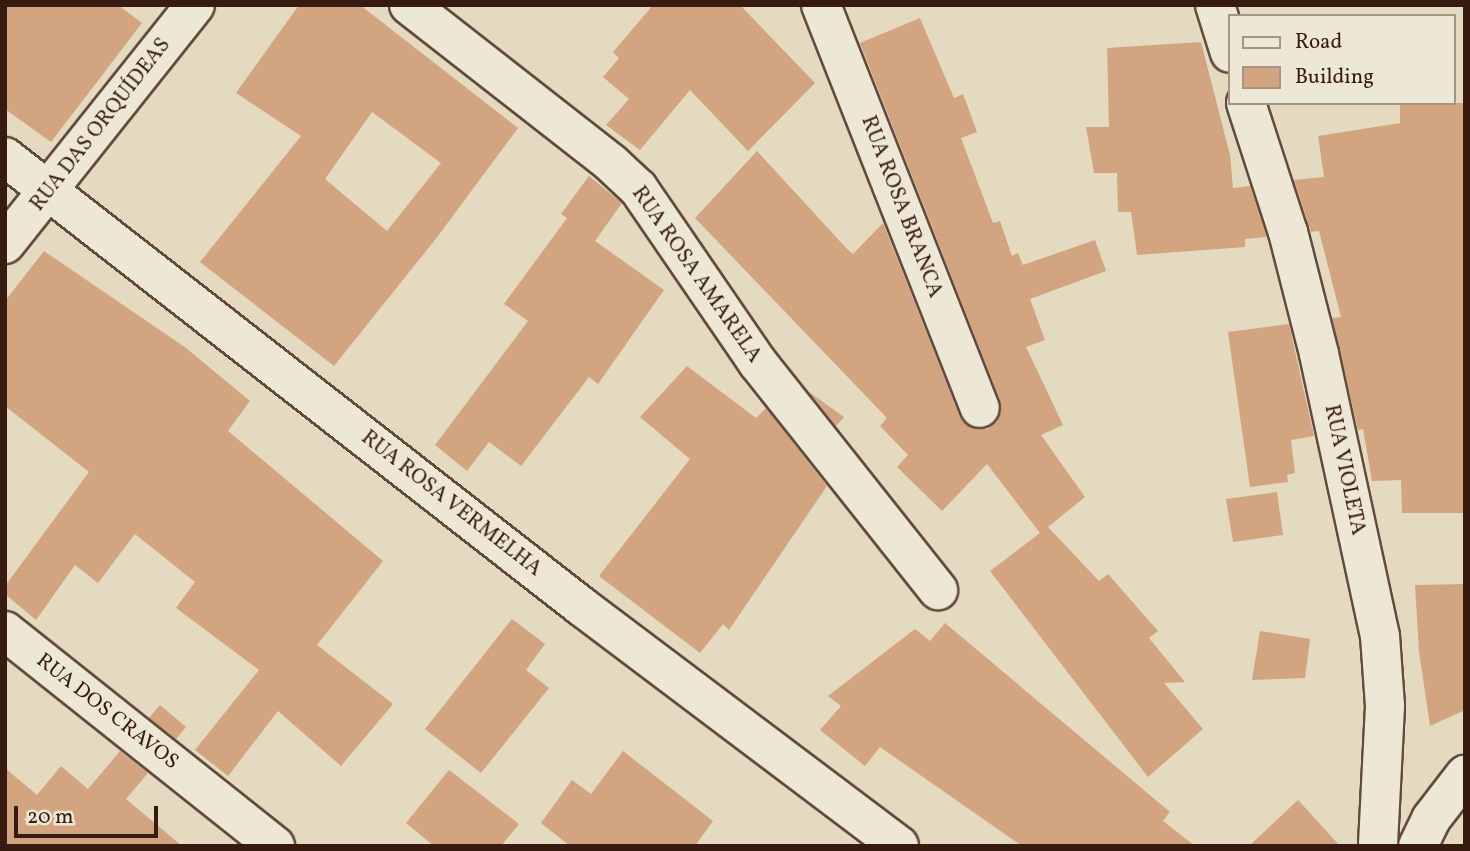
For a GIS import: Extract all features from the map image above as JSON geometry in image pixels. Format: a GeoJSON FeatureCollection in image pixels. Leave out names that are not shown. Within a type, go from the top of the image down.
{"type":"FeatureCollection","features":[{"type":"Feature","properties":{"kind":"street","name":"RUA DAS ORQUÍDEAS"},"geometry":{"type":"LineString","coordinates":[[5,244],[195,5]]}},
{"type":"Feature","properties":{"kind":"street","name":"RUA ROSA AMARELA"},"geometry":{"type":"LineString","coordinates":[[410,5],[611,163],[638,188],[758,363],[938,590]]}},
{"type":"Feature","properties":{"kind":"street","name":"RUA ROSA BRANCA"},"geometry":{"type":"LineString","coordinates":[[821,5],[980,408]]}},
{"type":"Feature","properties":{"kind":"street"},"geometry":{"type":"LineString","coordinates":[[1215,5],[1228,47]]}},
{"type":"Feature","properties":{"kind":"street","name":"RUA VIOLETA"},"geometry":{"type":"LineString","coordinates":[[1247,105],[1289,232],[1319,354],[1380,636],[1385,706],[1378,846]]}},
{"type":"Feature","properties":{"kind":"street","name":"RUA ROSA VERMELHA"},"geometry":{"type":"LineString","coordinates":[[5,157],[50,189],[582,606],[899,846]]}},
{"type":"Feature","properties":{"kind":"street","name":"RUA DOS CRAVOS"},"geometry":{"type":"LineString","coordinates":[[5,631],[275,846]]}},
{"type":"Feature","properties":{"kind":"street"},"geometry":{"type":"LineString","coordinates":[[1418,846],[1431,819],[1465,775]]}},
{"type":"Feature","properties":{"kind":"building"},"geometry":{"type":"Polygon","coordinates":[[[5,5],[118,5],[142,23],[51,142],[5,109],[5,5]]]}},
{"type":"Feature","properties":{"kind":"building"},"geometry":{"type":"Polygon","coordinates":[[[299,5],[360,5],[518,128],[438,236],[334,366],[200,262],[301,136],[236,93],[299,5]],[[372,112],[325,179],[387,231],[441,163],[372,112]]]}},
{"type":"Feature","properties":{"kind":"building"},"geometry":{"type":"Polygon","coordinates":[[[653,5],[740,5],[815,83],[748,151],[690,90],[640,150],[606,125],[629,99],[603,77],[619,58],[613,52],[653,5]]]}},
{"type":"Feature","properties":{"kind":"building"},"geometry":{"type":"Polygon","coordinates":[[[920,18],[954,98],[963,94],[977,132],[961,138],[993,223],[1000,221],[1012,256],[1018,253],[1023,265],[1095,240],[1106,271],[1030,299],[1045,340],[1026,347],[1063,425],[1041,435],[1085,497],[1048,527],[1099,581],[1108,574],[1158,631],[1149,638],[1185,682],[1164,683],[1203,729],[1148,777],[990,571],[1040,533],[987,464],[942,511],[897,467],[908,455],[880,426],[887,418],[695,218],[757,151],[853,254],[883,223],[960,417],[966,425],[976,429],[987,429],[997,422],[1001,412],[1000,400],[860,43],[920,18]]]}},
{"type":"Feature","properties":{"kind":"building"},"geometry":{"type":"Polygon","coordinates":[[[1201,42],[1230,155],[1233,188],[1250,186],[1267,237],[1245,239],[1245,247],[1137,255],[1131,212],[1118,212],[1117,173],[1094,173],[1086,127],[1109,127],[1107,48],[1201,42]]]}},
{"type":"Feature","properties":{"kind":"building"},"geometry":{"type":"Polygon","coordinates":[[[1465,103],[1465,513],[1402,513],[1401,480],[1372,481],[1363,429],[1358,430],[1332,318],[1341,317],[1319,231],[1311,232],[1294,180],[1324,177],[1318,136],[1400,123],[1400,105],[1465,103]]]}},
{"type":"Feature","properties":{"kind":"building"},"geometry":{"type":"Polygon","coordinates":[[[589,176],[622,203],[595,241],[664,290],[598,384],[589,377],[521,466],[489,442],[467,471],[435,445],[528,321],[504,304],[567,218],[561,214],[589,176]]]}},
{"type":"Feature","properties":{"kind":"building"},"geometry":{"type":"Polygon","coordinates":[[[44,251],[186,348],[250,401],[228,431],[383,561],[317,645],[393,704],[341,766],[278,711],[228,776],[195,750],[259,670],[176,608],[195,582],[135,534],[98,583],[75,565],[36,620],[5,594],[5,586],[89,472],[5,406],[5,301],[44,251]]]}},
{"type":"Feature","properties":{"kind":"building"},"geometry":{"type":"Polygon","coordinates":[[[1289,324],[1314,436],[1291,440],[1295,473],[1287,475],[1288,482],[1250,487],[1228,332],[1289,324]]]}},
{"type":"Feature","properties":{"kind":"building"},"geometry":{"type":"Polygon","coordinates":[[[687,366],[756,418],[766,408],[827,486],[729,630],[723,624],[700,653],[599,576],[690,459],[640,417],[687,366]]]}},
{"type":"Feature","properties":{"kind":"building"},"geometry":{"type":"Polygon","coordinates":[[[809,392],[844,417],[836,426],[809,392]]]}},
{"type":"Feature","properties":{"kind":"building"},"geometry":{"type":"Polygon","coordinates":[[[1277,492],[1283,535],[1233,542],[1226,499],[1277,492]]]}},
{"type":"Feature","properties":{"kind":"building"},"geometry":{"type":"Polygon","coordinates":[[[1465,584],[1465,710],[1430,726],[1419,651],[1415,585],[1465,584]]]}},
{"type":"Feature","properties":{"kind":"building"},"geometry":{"type":"Polygon","coordinates":[[[512,619],[545,644],[526,670],[549,688],[481,773],[425,729],[512,619]]]}},
{"type":"Feature","properties":{"kind":"building"},"geometry":{"type":"Polygon","coordinates":[[[945,623],[1170,812],[1163,821],[1195,846],[1022,846],[880,747],[865,766],[820,730],[841,706],[828,696],[915,629],[930,641],[945,623]]]}},
{"type":"Feature","properties":{"kind":"building"},"geometry":{"type":"Polygon","coordinates":[[[1260,631],[1310,639],[1305,678],[1252,680],[1260,631]]]}},
{"type":"Feature","properties":{"kind":"building"},"geometry":{"type":"Polygon","coordinates":[[[160,705],[186,727],[176,739],[149,718],[160,705]]]}},
{"type":"Feature","properties":{"kind":"building"},"geometry":{"type":"Polygon","coordinates":[[[120,751],[148,773],[126,799],[182,846],[5,846],[5,768],[37,795],[61,766],[88,789],[120,751]]]}},
{"type":"Feature","properties":{"kind":"building"},"geometry":{"type":"Polygon","coordinates":[[[623,751],[713,821],[695,846],[570,846],[541,823],[572,780],[591,794],[623,751]]]}},
{"type":"Feature","properties":{"kind":"building"},"geometry":{"type":"Polygon","coordinates":[[[449,770],[519,824],[501,846],[434,846],[406,823],[449,770]]]}},
{"type":"Feature","properties":{"kind":"building"},"geometry":{"type":"Polygon","coordinates":[[[1298,800],[1340,846],[1249,846],[1298,800]]]}}]}
